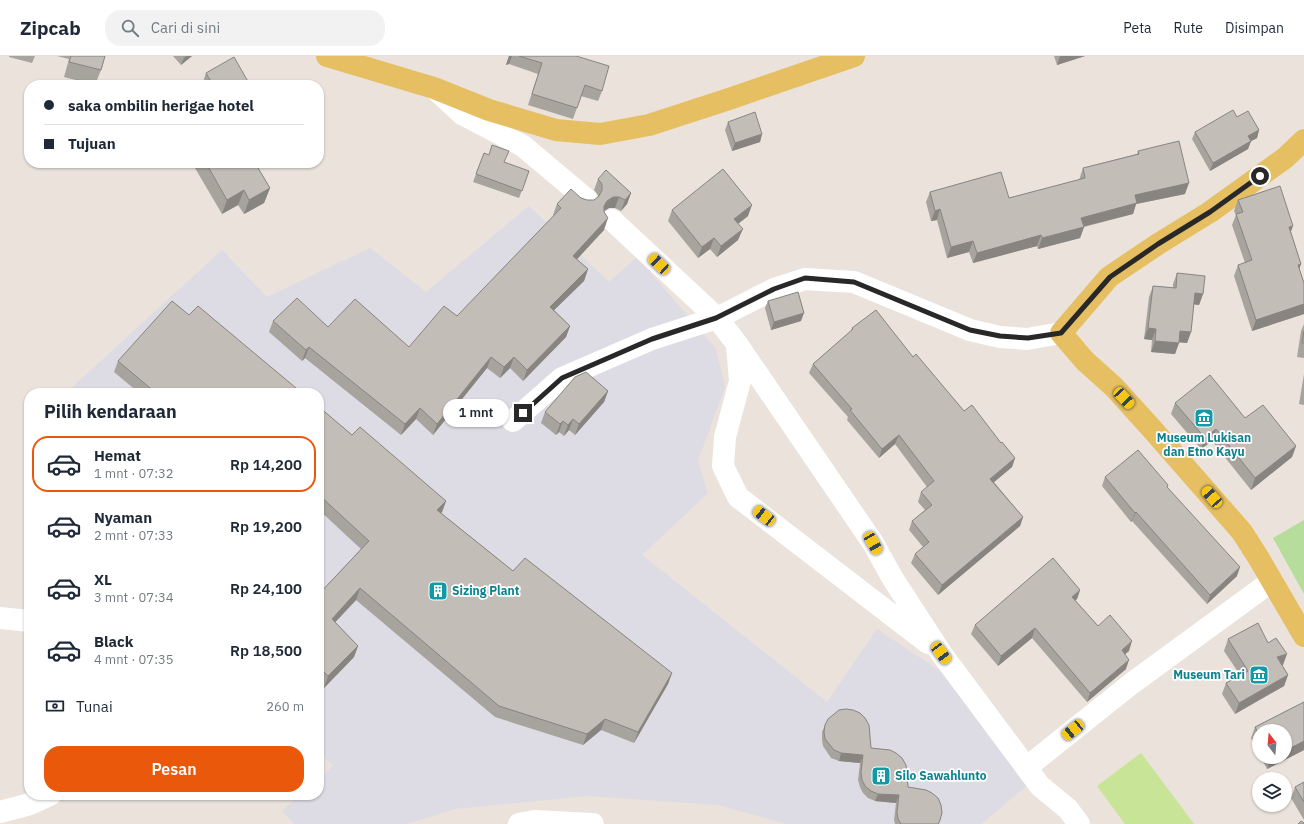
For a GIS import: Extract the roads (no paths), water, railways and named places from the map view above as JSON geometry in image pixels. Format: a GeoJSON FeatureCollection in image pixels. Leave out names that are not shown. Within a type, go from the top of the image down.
{"type":"FeatureCollection","features":[{"type":"Feature","properties":{"kind":"main road"},"geometry":{"type":"LineString","coordinates":[[327,56],[434,88],[489,110],[556,130],[600,134],[649,124],[729,99],[854,56]]}},
{"type":"Feature","properties":{"kind":"main road"},"geometry":{"type":"LineString","coordinates":[[1304,140],[1284,158],[1210,212],[1158,244],[1110,277],[1061,333],[1085,361],[1114,387],[1152,428],[1242,532],[1304,636]]}},
{"type":"Feature","properties":{"kind":"street"},"geometry":{"type":"LineString","coordinates":[[434,88],[462,114],[522,146],[586,199]]}},
{"type":"Feature","properties":{"kind":"street"},"geometry":{"type":"LineString","coordinates":[[612,220],[716,318],[737,344],[873,543],[893,579],[941,653],[1040,786],[1068,809],[1079,824]]}},
{"type":"Feature","properties":{"kind":"street"},"geometry":{"type":"LineString","coordinates":[[513,421],[562,378],[652,339],[716,318],[774,289],[805,278],[854,282],[978,332],[1000,336],[1028,338],[1061,333]]}},
{"type":"Feature","properties":{"kind":"street"},"geometry":{"type":"LineString","coordinates":[[737,344],[740,381],[725,437],[723,466],[738,497],[941,653]]}},
{"type":"Feature","properties":{"kind":"street"},"geometry":{"type":"LineString","coordinates":[[1027,767],[1131,684],[1272,581]]}},
{"type":"Feature","properties":{"kind":"street"},"geometry":{"type":"LineString","coordinates":[[0,618],[24,620]]}},
{"type":"Feature","properties":{"kind":"street"},"geometry":{"type":"LineString","coordinates":[[0,812],[30,804],[39,800]]}},
{"type":"Feature","properties":{"kind":"street"},"geometry":{"type":"LineString","coordinates":[[519,824],[534,821],[593,824]]}},
{"type":"Feature","properties":{"kind":"place","name":"Museum Lukisan dan Etno Kayu"},"geometry":{"type":"Point","coordinates":[1204,418]}},
{"type":"Feature","properties":{"kind":"place","name":"Sizing Plant"},"geometry":{"type":"Point","coordinates":[438,591]}},
{"type":"Feature","properties":{"kind":"place","name":"Museum Tari"},"geometry":{"type":"Point","coordinates":[1259,675]}},
{"type":"Feature","properties":{"kind":"place","name":"Silo Sawahlunto"},"geometry":{"type":"Point","coordinates":[881,776]}}]}
